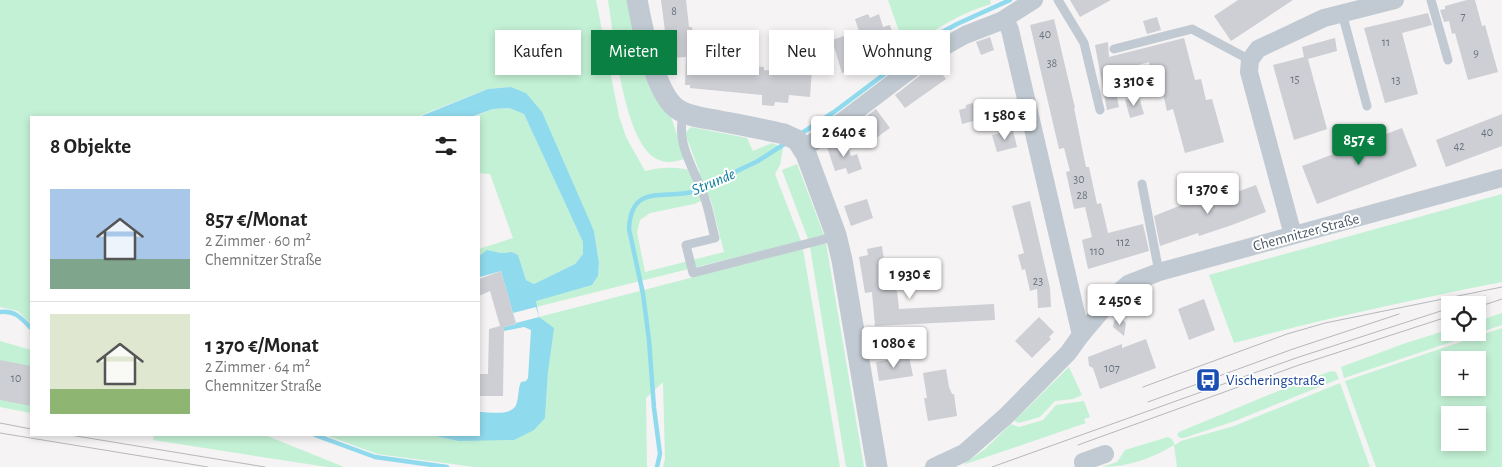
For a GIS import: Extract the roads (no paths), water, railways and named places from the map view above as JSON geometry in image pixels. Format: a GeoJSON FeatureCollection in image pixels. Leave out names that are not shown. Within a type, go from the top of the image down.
{"type":"FeatureCollection","features":[{"type":"Feature","properties":{"kind":"street"},"geometry":{"type":"LineString","coordinates":[[637,0],[644,39],[662,90],[676,108],[684,112],[797,141],[823,136],[931,54],[965,35],[1004,19],[1034,0]]}},
{"type":"Feature","properties":{"kind":"street"},"geometry":{"type":"LineString","coordinates":[[1293,235],[1249,72],[1250,60],[1258,49],[1324,18],[1395,0]]}},
{"type":"Feature","properties":{"kind":"street"},"geometry":{"type":"LineString","coordinates":[[1004,19],[1010,30],[1073,298],[1079,338]]}},
{"type":"Feature","properties":{"kind":"street"},"geometry":{"type":"LineString","coordinates":[[797,141],[836,235],[842,260],[877,467]]}},
{"type":"Feature","properties":{"kind":"street","name":"Chemnitzer Straße"},"geometry":{"type":"LineString","coordinates":[[934,467],[954,459],[974,446],[1068,353],[1115,295],[1134,281],[1159,272],[1502,178]]}},
{"type":"Feature","properties":{"kind":"street","name":"Chemnitzer Straße"},"geometry":{"type":"LineString","coordinates":[[1073,298],[1082,303],[1091,304],[1115,295]]}},
{"type":"Feature","properties":{"kind":"street"},"geometry":{"type":"LineString","coordinates":[[1084,467],[1083,462],[1105,454]]}},
{"type":"Feature","properties":{"kind":"lane"},"geometry":{"type":"LineString","coordinates":[[1058,0],[1084,42],[1100,110]]}},
{"type":"Feature","properties":{"kind":"lane"},"geometry":{"type":"LineString","coordinates":[[1431,0],[1448,60]]}},
{"type":"Feature","properties":{"kind":"lane"},"geometry":{"type":"LineString","coordinates":[[1342,13],[1367,106]]}},
{"type":"Feature","properties":{"kind":"lane"},"geometry":{"type":"LineString","coordinates":[[1114,48],[1192,29],[1250,60]]}},
{"type":"Feature","properties":{"kind":"lane"},"geometry":{"type":"LineString","coordinates":[[684,112],[681,132],[689,161],[704,195],[715,238],[686,246],[692,273],[836,235]]}},
{"type":"Feature","properties":{"kind":"lane"},"geometry":{"type":"LineString","coordinates":[[1142,184],[1159,272]]}},
{"type":"Feature","properties":{"kind":"water"},"geometry":{"type":"Polygon","coordinates":[[[511,87],[526,93],[542,112],[594,231],[599,263],[598,276],[592,285],[536,301],[539,317],[554,328],[548,372],[545,418],[534,430],[514,440],[458,441],[436,436],[480,436],[480,412],[501,413],[511,410],[517,402],[521,382],[526,381],[528,378],[531,330],[524,327],[504,331],[504,327],[516,324],[501,271],[480,277],[480,255],[487,250],[501,253],[512,252],[518,255],[526,280],[534,284],[575,264],[583,254],[583,242],[524,114],[509,108],[493,109],[474,116],[421,116],[488,89],[511,87]]]}},
{"type":"Feature","properties":{"kind":"waterway","name":"Strunde"},"geometry":{"type":"LineString","coordinates":[[799,135],[834,112],[935,36],[1010,0]]}},
{"type":"Feature","properties":{"kind":"waterway","name":"Strunde"},"geometry":{"type":"LineString","coordinates":[[657,467],[660,454],[654,408],[649,340],[643,294],[629,229],[631,215],[635,205],[642,199],[650,196],[693,192],[758,161],[786,143]]}},
{"type":"Feature","properties":{"kind":"waterway","name":"Strunde"},"geometry":{"type":"LineString","coordinates":[[0,312],[10,312],[21,318],[30,327]]}},
{"type":"Feature","properties":{"kind":"waterway","name":"Strunde"},"geometry":{"type":"LineString","coordinates":[[318,436],[375,457],[447,467]]}},
{"type":"Feature","properties":{"kind":"tram line"},"geometry":{"type":"LineString","coordinates":[[1143,387],[1287,334],[1325,323],[1502,287]]}},
{"type":"Feature","properties":{"kind":"tram line"},"geometry":{"type":"LineString","coordinates":[[1486,304],[1502,299]]}},
{"type":"Feature","properties":{"kind":"tram line"},"geometry":{"type":"LineString","coordinates":[[992,467],[1296,358],[1441,311]]}},
{"type":"Feature","properties":{"kind":"tram line"},"geometry":{"type":"LineString","coordinates":[[1148,402],[1293,349],[1399,314]]}},
{"type":"Feature","properties":{"kind":"tram line"},"geometry":{"type":"LineString","coordinates":[[1078,445],[1299,365],[1441,319]]}},
{"type":"Feature","properties":{"kind":"tram line"},"geometry":{"type":"LineString","coordinates":[[0,423],[30,429]]}},
{"type":"Feature","properties":{"kind":"tram line"},"geometry":{"type":"LineString","coordinates":[[0,433],[208,467]]}},
{"type":"Feature","properties":{"kind":"tram line"},"geometry":{"type":"LineString","coordinates":[[76,436],[265,467]]}},
{"type":"Feature","properties":{"kind":"place","name":"Vischeringstraße"},"geometry":{"type":"Point","coordinates":[1208,380]}}]}
